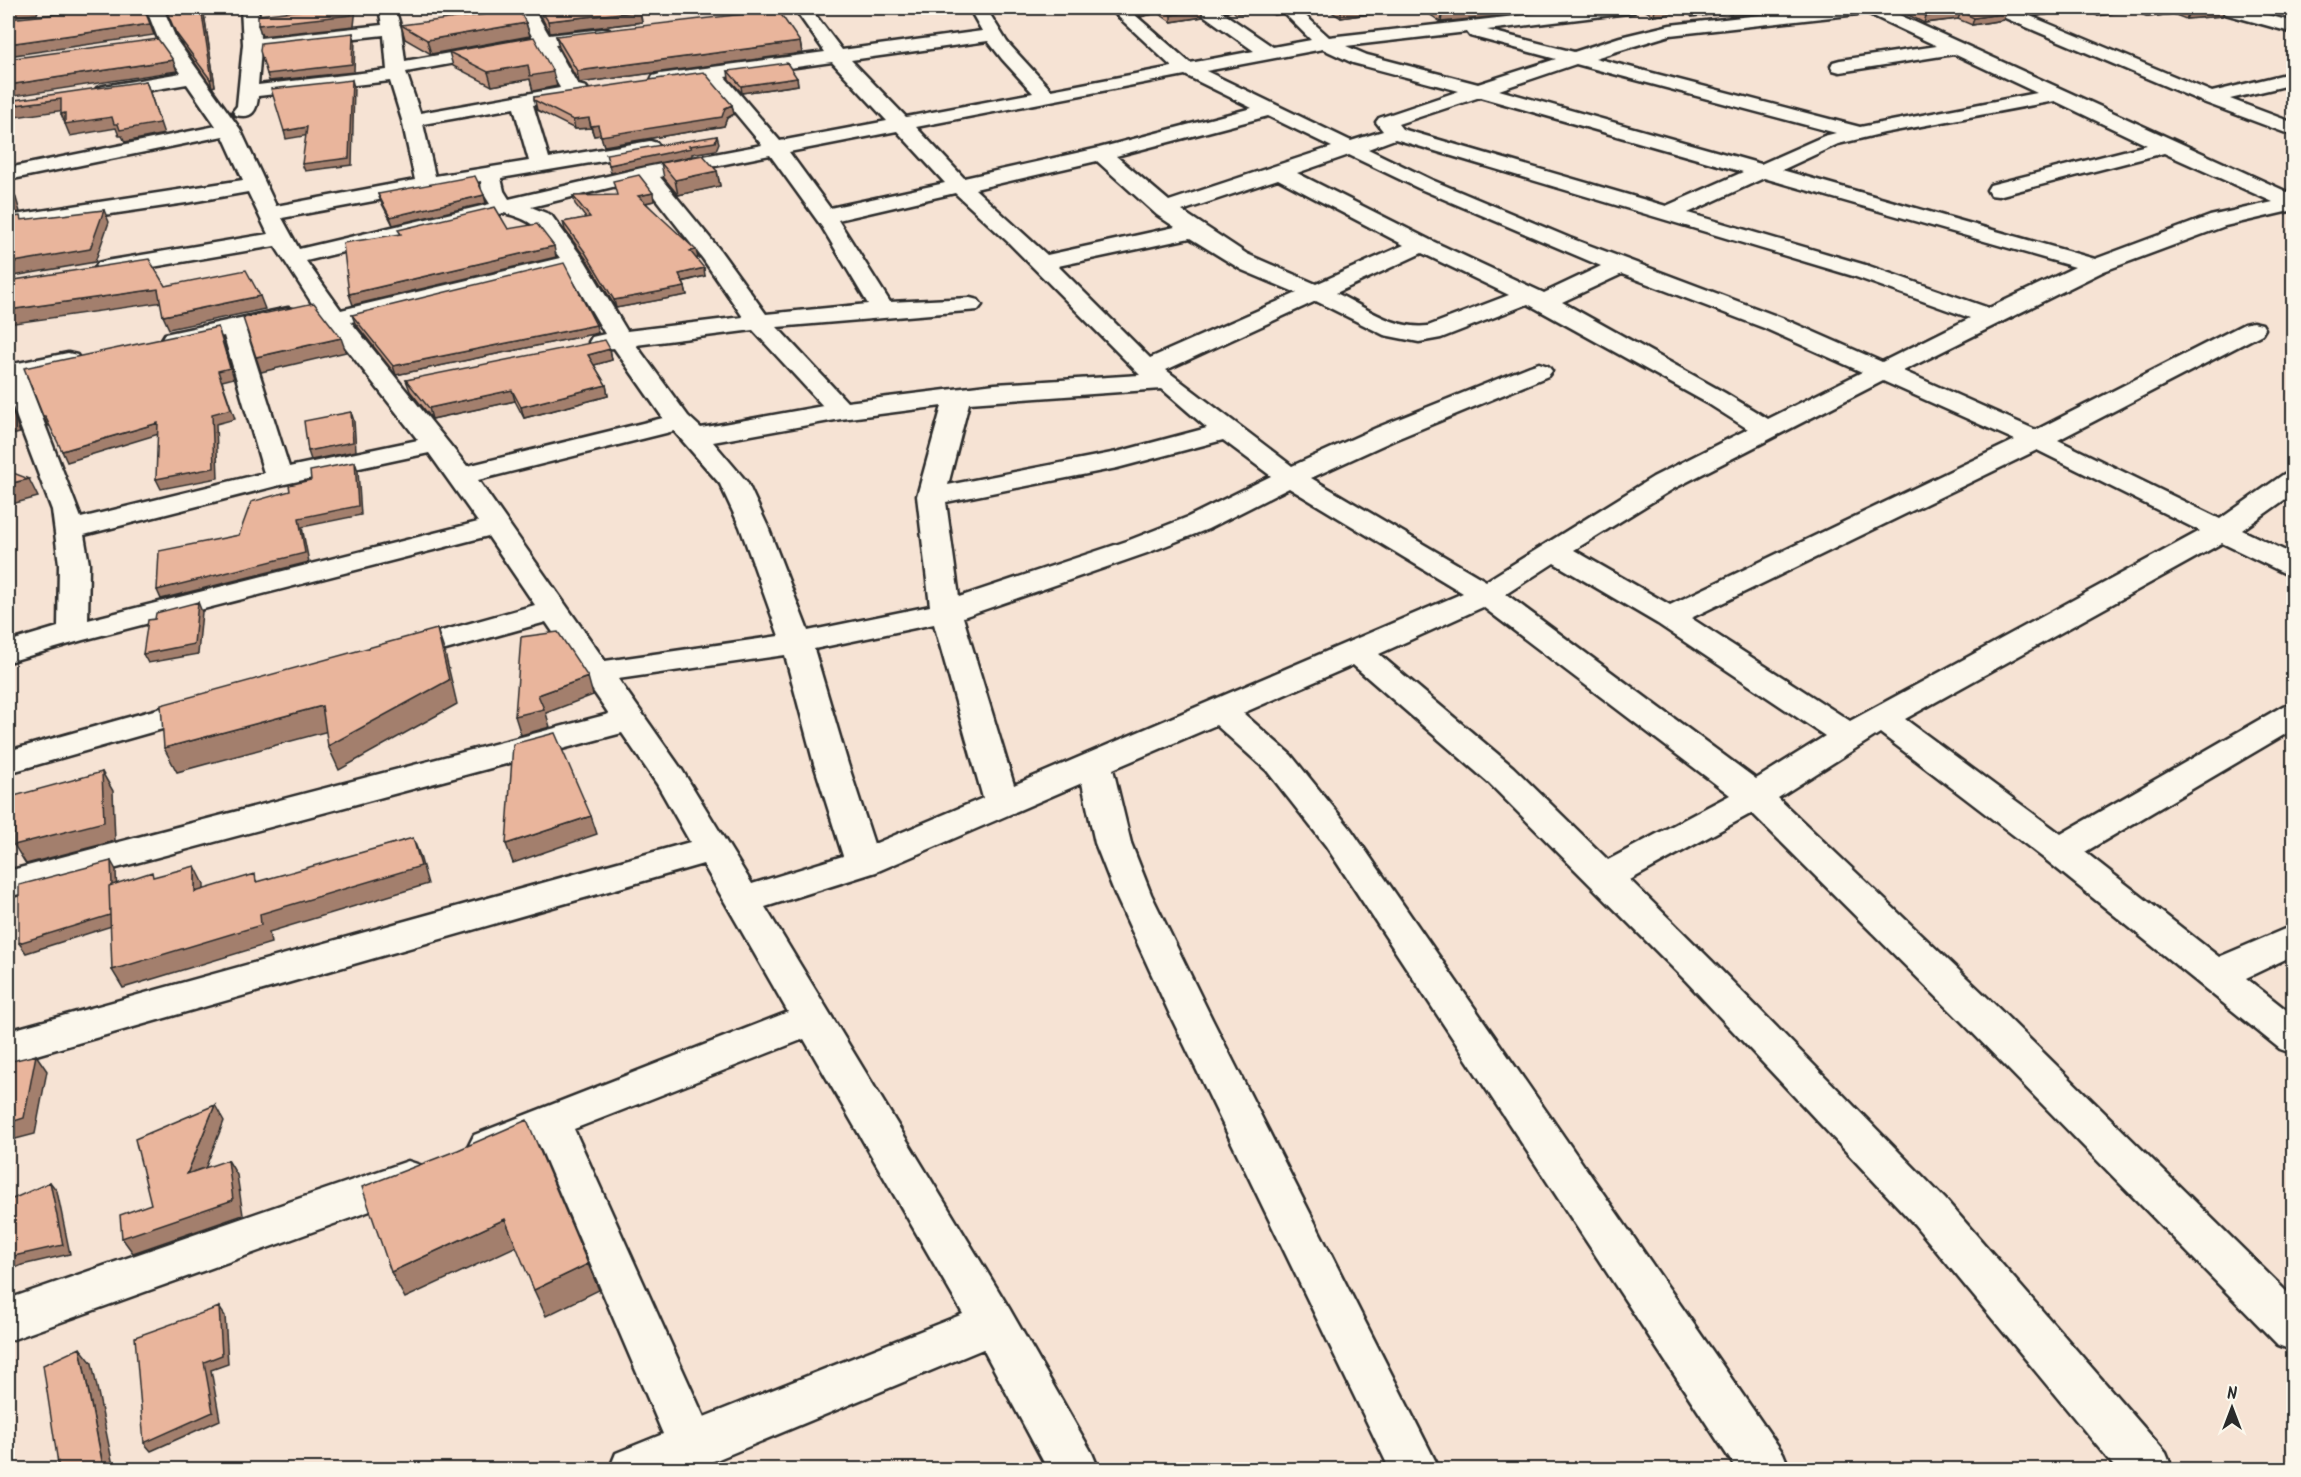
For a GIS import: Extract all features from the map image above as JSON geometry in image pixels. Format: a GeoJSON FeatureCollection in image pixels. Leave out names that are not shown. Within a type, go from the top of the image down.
{"type":"FeatureCollection","features":[{"type":"Feature","properties":{"kind":"street"},"geometry":{"type":"LineString","coordinates":[[147,8],[157,43],[193,77],[226,124],[281,236],[330,313],[401,384],[436,444],[461,476],[670,778],[993,1323],[1075,1470]]}},
{"type":"Feature","properties":{"kind":"street"},"geometry":{"type":"LineString","coordinates":[[8,174],[226,124],[247,109],[252,44],[249,8]]}},
{"type":"Feature","properties":{"kind":"street"},"geometry":{"type":"LineString","coordinates":[[387,8],[397,71],[412,120],[426,184]]}},
{"type":"Feature","properties":{"kind":"street"},"geometry":{"type":"LineString","coordinates":[[525,8],[545,40],[572,92]]}},
{"type":"Feature","properties":{"kind":"street"},"geometry":{"type":"LineString","coordinates":[[780,13],[825,8]]}},
{"type":"Feature","properties":{"kind":"street"},"geometry":{"type":"LineString","coordinates":[[978,8],[991,35],[1009,60],[1047,96]]}},
{"type":"Feature","properties":{"kind":"street"},"geometry":{"type":"LineString","coordinates":[[1117,8],[1186,69],[1268,110],[1425,184],[1621,265],[1773,323],[2037,440],[2294,567]]}},
{"type":"Feature","properties":{"kind":"street"},"geometry":{"type":"LineString","coordinates":[[1205,8],[1269,53]]}},
{"type":"Feature","properties":{"kind":"street"},"geometry":{"type":"LineString","coordinates":[[1287,8],[1325,43],[1387,68],[1481,91],[2096,266]]}},
{"type":"Feature","properties":{"kind":"street"},"geometry":{"type":"LineString","coordinates":[[81,273],[281,236],[502,206],[646,173],[1325,43],[1459,28],[1545,12],[1628,8]]}},
{"type":"Feature","properties":{"kind":"street"},"geometry":{"type":"LineString","coordinates":[[1864,8],[1670,30],[1626,41],[1386,122],[1395,132],[1861,272],[1990,317]]}},
{"type":"Feature","properties":{"kind":"street"},"geometry":{"type":"LineString","coordinates":[[1871,8],[2166,146],[2294,203]]}},
{"type":"Feature","properties":{"kind":"street"},"geometry":{"type":"LineString","coordinates":[[1997,8],[2210,98],[2294,130]]}},
{"type":"Feature","properties":{"kind":"street"},"geometry":{"type":"LineString","coordinates":[[2224,8],[2291,26]]}},
{"type":"Feature","properties":{"kind":"street"},"geometry":{"type":"LineString","coordinates":[[803,9],[836,55],[959,185],[1016,237],[1157,375],[1290,477],[1486,594],[1596,679],[1755,796],[1977,1012],[2294,1330]]}},
{"type":"Feature","properties":{"kind":"street"},"geometry":{"type":"LineString","coordinates":[[1412,13],[1435,30]]}},
{"type":"Feature","properties":{"kind":"street"},"geometry":{"type":"LineString","coordinates":[[1459,28],[1860,133]]}},
{"type":"Feature","properties":{"kind":"street"},"geometry":{"type":"LineString","coordinates":[[252,44],[392,29]]}},
{"type":"Feature","properties":{"kind":"street"},"geometry":{"type":"LineString","coordinates":[[247,92],[397,71],[545,40],[616,32]]}},
{"type":"Feature","properties":{"kind":"street"},"geometry":{"type":"LineString","coordinates":[[642,82],[991,35]]}},
{"type":"Feature","properties":{"kind":"street"},"geometry":{"type":"LineString","coordinates":[[1840,66],[1957,48]]}},
{"type":"Feature","properties":{"kind":"street"},"geometry":{"type":"LineString","coordinates":[[711,72],[761,129],[773,149],[825,216],[883,310]]}},
{"type":"Feature","properties":{"kind":"street"},"geometry":{"type":"LineString","coordinates":[[82,95],[193,77]]}},
{"type":"Feature","properties":{"kind":"street"},"geometry":{"type":"LineString","coordinates":[[2210,98],[2289,81]]}},
{"type":"Feature","properties":{"kind":"street"},"geometry":{"type":"LineString","coordinates":[[412,120],[596,89]]}},
{"type":"Feature","properties":{"kind":"street"},"geometry":{"type":"LineString","coordinates":[[1667,214],[1831,140],[2057,95]]}},
{"type":"Feature","properties":{"kind":"street"},"geometry":{"type":"LineString","coordinates":[[522,101],[541,166]]}},
{"type":"Feature","properties":{"kind":"street"},"geometry":{"type":"LineString","coordinates":[[825,216],[1101,154],[1268,110]]}},
{"type":"Feature","properties":{"kind":"street"},"geometry":{"type":"LineString","coordinates":[[738,132],[761,129]]}},
{"type":"Feature","properties":{"kind":"street"},"geometry":{"type":"LineString","coordinates":[[1165,210],[1278,171],[1351,149],[1395,132]]}},
{"type":"Feature","properties":{"kind":"street"},"geometry":{"type":"LineString","coordinates":[[281,236],[426,184],[668,144]]}},
{"type":"Feature","properties":{"kind":"street"},"geometry":{"type":"LineString","coordinates":[[1998,190],[2166,146]]}},
{"type":"Feature","properties":{"kind":"street"},"geometry":{"type":"LineString","coordinates":[[1101,154],[1165,210],[1236,257],[1270,275],[1317,293],[1395,331],[1410,335],[1432,333],[1537,299],[1621,265]]}},
{"type":"Feature","properties":{"kind":"street"},"geometry":{"type":"LineString","coordinates":[[1278,171],[1422,246],[1537,299],[1716,398],[1769,431]]}},
{"type":"Feature","properties":{"kind":"street"},"geometry":{"type":"LineString","coordinates":[[646,173],[711,254],[759,322],[841,411]]}},
{"type":"Feature","properties":{"kind":"street"},"geometry":{"type":"LineString","coordinates":[[490,174],[490,184],[502,206],[530,213],[543,220],[574,261],[619,338],[687,429],[733,482],[754,527],[797,643],[831,764],[863,862]]}},
{"type":"Feature","properties":{"kind":"street"},"geometry":{"type":"LineString","coordinates":[[8,223],[194,196],[256,184]]}},
{"type":"Feature","properties":{"kind":"street"},"geometry":{"type":"LineString","coordinates":[[742,901],[863,862],[1358,652],[1486,594],[1663,483],[1990,317],[2096,266],[2218,221],[2294,203]]}},
{"type":"Feature","properties":{"kind":"street"},"geometry":{"type":"LineString","coordinates":[[1041,263],[1194,230]]}},
{"type":"Feature","properties":{"kind":"street"},"geometry":{"type":"LineString","coordinates":[[461,476],[687,429],[958,396],[1157,375],[1317,293],[1422,246]]}},
{"type":"Feature","properties":{"kind":"street"},"geometry":{"type":"LineString","coordinates":[[152,344],[233,327],[330,313],[574,261]]}},
{"type":"Feature","properties":{"kind":"street"},"geometry":{"type":"LineString","coordinates":[[573,348],[619,338],[759,322],[883,310],[970,305]]}},
{"type":"Feature","properties":{"kind":"street"},"geometry":{"type":"LineString","coordinates":[[233,327],[279,477]]}},
{"type":"Feature","properties":{"kind":"street"},"geometry":{"type":"LineString","coordinates":[[1670,617],[2037,440],[2253,329]]}},
{"type":"Feature","properties":{"kind":"street"},"geometry":{"type":"LineString","coordinates":[[73,633],[74,564],[66,510],[10,372],[93,355]]}},
{"type":"Feature","properties":{"kind":"street"},"geometry":{"type":"LineString","coordinates":[[596,672],[797,643],[946,612],[1137,548],[1198,523],[1290,477],[1385,434],[1539,372]]}},
{"type":"Feature","properties":{"kind":"street"},"geometry":{"type":"LineString","coordinates":[[958,396],[931,496],[946,612],[1002,802]]}},
{"type":"Feature","properties":{"kind":"street"},"geometry":{"type":"LineString","coordinates":[[931,496],[1084,469],[1168,449],[1227,430]]}},
{"type":"Feature","properties":{"kind":"street"},"geometry":{"type":"LineString","coordinates":[[69,530],[279,477],[436,444]]}},
{"type":"Feature","properties":{"kind":"street"},"geometry":{"type":"LineString","coordinates":[[1604,878],[1755,796],[1850,736],[2222,531],[2294,480]]}},
{"type":"Feature","properties":{"kind":"street"},"geometry":{"type":"LineString","coordinates":[[8,652],[73,633],[495,526]]}},
{"type":"Feature","properties":{"kind":"street"},"geometry":{"type":"LineString","coordinates":[[1553,550],[1670,617],[1850,736]]}},
{"type":"Feature","properties":{"kind":"street"},"geometry":{"type":"LineString","coordinates":[[371,660],[553,610]]}},
{"type":"Feature","properties":{"kind":"street"},"geometry":{"type":"LineString","coordinates":[[1358,652],[1501,775],[1699,971],[1930,1212],[2149,1470]]}},
{"type":"Feature","properties":{"kind":"street"},"geometry":{"type":"LineString","coordinates":[[8,762],[235,699]]}},
{"type":"Feature","properties":{"kind":"street"},"geometry":{"type":"LineString","coordinates":[[1220,711],[1279,763],[1338,837],[1766,1470]]}},
{"type":"Feature","properties":{"kind":"street"},"geometry":{"type":"LineString","coordinates":[[2059,851],[2294,714]]}},
{"type":"Feature","properties":{"kind":"street"},"geometry":{"type":"LineString","coordinates":[[8,884],[629,720]]}},
{"type":"Feature","properties":{"kind":"street"},"geometry":{"type":"LineString","coordinates":[[1882,720],[2059,851],[2294,1038]]}},
{"type":"Feature","properties":{"kind":"street"},"geometry":{"type":"LineString","coordinates":[[1095,765],[1113,843],[1133,894],[1416,1470]]}},
{"type":"Feature","properties":{"kind":"street"},"geometry":{"type":"LineString","coordinates":[[8,1047],[712,849]]}},
{"type":"Feature","properties":{"kind":"street"},"geometry":{"type":"LineString","coordinates":[[2217,975],[2294,939]]}},
{"type":"Feature","properties":{"kind":"street"},"geometry":{"type":"LineString","coordinates":[[8,1320],[450,1164],[550,1121],[812,1018]]}},
{"type":"Feature","properties":{"kind":"street"},"geometry":{"type":"LineString","coordinates":[[550,1121],[693,1445]]}},
{"type":"Feature","properties":{"kind":"street"},"geometry":{"type":"LineString","coordinates":[[633,1470],[993,1323]]}},
{"type":"Feature","properties":{"kind":"building"},"geometry":{"type":"Polygon","coordinates":[[[118,8],[144,8],[150,24],[8,44],[8,19],[118,8]]]}},
{"type":"Feature","properties":{"kind":"building"},"geometry":{"type":"Polygon","coordinates":[[[201,8],[212,79],[176,33],[166,10],[201,8]]]}},
{"type":"Feature","properties":{"kind":"building"},"geometry":{"type":"Polygon","coordinates":[[[313,8],[352,8],[351,15],[258,25],[258,15],[313,8]]]}},
{"type":"Feature","properties":{"kind":"building"},"geometry":{"type":"Polygon","coordinates":[[[639,8],[640,11],[548,21],[540,9],[639,8]]]}},
{"type":"Feature","properties":{"kind":"building"},"geometry":{"type":"Polygon","coordinates":[[[1160,8],[1200,8],[1202,10],[1171,15],[1160,8]]]}},
{"type":"Feature","properties":{"kind":"building"},"geometry":{"type":"Polygon","coordinates":[[[1336,8],[1366,8],[1341,11],[1336,8]]]}},
{"type":"Feature","properties":{"kind":"building"},"geometry":{"type":"Polygon","coordinates":[[[1431,8],[1514,8],[1442,15],[1431,8]]]}},
{"type":"Feature","properties":{"kind":"building"},"geometry":{"type":"Polygon","coordinates":[[[1690,8],[1713,8],[1693,10],[1690,8]]]}},
{"type":"Feature","properties":{"kind":"building"},"geometry":{"type":"Polygon","coordinates":[[[1910,8],[1994,8],[2006,13],[1974,18],[1961,12],[1926,16],[1910,8]]]}},
{"type":"Feature","properties":{"kind":"building"},"geometry":{"type":"Polygon","coordinates":[[[2144,8],[2173,8],[2151,11],[2144,8]]]}},
{"type":"Feature","properties":{"kind":"building"},"geometry":{"type":"Polygon","coordinates":[[[2177,8],[2223,8],[2225,9],[2189,13],[2177,8]]]}},
{"type":"Feature","properties":{"kind":"building"},"geometry":{"type":"Polygon","coordinates":[[[519,10],[526,23],[427,40],[401,25],[519,10]]]}},
{"type":"Feature","properties":{"kind":"building"},"geometry":{"type":"Polygon","coordinates":[[[778,10],[800,42],[577,71],[556,36],[778,10]]]}},
{"type":"Feature","properties":{"kind":"building"},"geometry":{"type":"Polygon","coordinates":[[[353,33],[352,64],[267,74],[260,51],[261,43],[353,33]]]}},
{"type":"Feature","properties":{"kind":"building"},"geometry":{"type":"Polygon","coordinates":[[[534,37],[553,72],[530,76],[528,65],[488,72],[449,52],[534,37]]]}},
{"type":"Feature","properties":{"kind":"building"},"geometry":{"type":"Polygon","coordinates":[[[158,39],[173,60],[8,85],[8,59],[158,39]]]}},
{"type":"Feature","properties":{"kind":"building"},"geometry":{"type":"Polygon","coordinates":[[[787,63],[797,78],[741,86],[728,71],[787,63]]]}},
{"type":"Feature","properties":{"kind":"building"},"geometry":{"type":"Polygon","coordinates":[[[704,72],[732,105],[725,108],[722,117],[601,136],[598,125],[591,126],[589,118],[573,120],[534,100],[534,97],[704,72]]]}},
{"type":"Feature","properties":{"kind":"building"},"geometry":{"type":"Polygon","coordinates":[[[352,80],[349,158],[302,164],[307,127],[284,131],[271,89],[352,80]]]}},
{"type":"Feature","properties":{"kind":"building"},"geometry":{"type":"Polygon","coordinates":[[[146,81],[160,123],[120,130],[118,124],[114,124],[112,117],[65,124],[65,113],[61,114],[61,99],[8,106],[8,101],[146,81]]]}},
{"type":"Feature","properties":{"kind":"building"},"geometry":{"type":"Polygon","coordinates":[[[717,136],[715,142],[609,165],[606,154],[717,136]]]}},
{"type":"Feature","properties":{"kind":"building"},"geometry":{"type":"Polygon","coordinates":[[[703,155],[717,171],[675,180],[661,163],[703,155]]]}},
{"type":"Feature","properties":{"kind":"building"},"geometry":{"type":"Polygon","coordinates":[[[639,175],[653,193],[638,196],[696,250],[690,251],[704,268],[679,274],[685,287],[614,300],[585,252],[563,222],[590,217],[573,196],[617,195],[613,181],[639,175]]]}},
{"type":"Feature","properties":{"kind":"building"},"geometry":{"type":"Polygon","coordinates":[[[475,176],[484,195],[390,217],[378,194],[475,176]]]}},
{"type":"Feature","properties":{"kind":"building"},"geometry":{"type":"Polygon","coordinates":[[[10,186],[14,200],[8,201],[8,187],[10,186]]]}},
{"type":"Feature","properties":{"kind":"building"},"geometry":{"type":"Polygon","coordinates":[[[495,207],[508,229],[537,224],[554,246],[349,294],[343,243],[401,234],[398,230],[495,207]]]}},
{"type":"Feature","properties":{"kind":"building"},"geometry":{"type":"Polygon","coordinates":[[[104,210],[90,249],[8,263],[8,218],[20,216],[21,220],[104,210]]]}},
{"type":"Feature","properties":{"kind":"building"},"geometry":{"type":"Polygon","coordinates":[[[149,259],[165,286],[246,270],[260,296],[163,316],[158,289],[8,310],[8,281],[149,259]]]}},
{"type":"Feature","properties":{"kind":"building"},"geometry":{"type":"Polygon","coordinates":[[[564,263],[596,325],[393,366],[352,315],[564,263]]]}},
{"type":"Feature","properties":{"kind":"building"},"geometry":{"type":"Polygon","coordinates":[[[314,303],[341,338],[256,357],[243,318],[314,303]]]}},
{"type":"Feature","properties":{"kind":"building"},"geometry":{"type":"Polygon","coordinates":[[[218,327],[230,368],[218,371],[231,409],[212,414],[214,468],[156,479],[158,423],[62,451],[43,416],[24,368],[218,327]]]}},
{"type":"Feature","properties":{"kind":"building"},"geometry":{"type":"Polygon","coordinates":[[[605,340],[610,349],[588,355],[606,385],[521,407],[512,390],[429,408],[406,380],[605,340]]]}},
{"type":"Feature","properties":{"kind":"building"},"geometry":{"type":"Polygon","coordinates":[[[351,412],[353,442],[308,451],[304,421],[351,412]]]}},
{"type":"Feature","properties":{"kind":"building"},"geometry":{"type":"Polygon","coordinates":[[[355,462],[358,506],[299,518],[305,553],[157,590],[159,551],[239,535],[251,502],[290,491],[289,485],[311,480],[310,471],[355,462]]]}},
{"type":"Feature","properties":{"kind":"building"},"geometry":{"type":"Polygon","coordinates":[[[8,471],[29,479],[8,484],[8,471]]]}},
{"type":"Feature","properties":{"kind":"building"},"geometry":{"type":"Polygon","coordinates":[[[198,602],[194,644],[143,654],[148,620],[155,619],[156,613],[198,602]]]}},
{"type":"Feature","properties":{"kind":"building"},"geometry":{"type":"Polygon","coordinates":[[[437,629],[449,680],[328,746],[322,706],[164,748],[161,705],[437,629]]]}},
{"type":"Feature","properties":{"kind":"building"},"geometry":{"type":"Polygon","coordinates":[[[558,632],[588,677],[538,695],[544,709],[515,716],[521,637],[558,632]]]}},
{"type":"Feature","properties":{"kind":"building"},"geometry":{"type":"Polygon","coordinates":[[[555,733],[591,816],[506,844],[513,744],[555,733]]]}},
{"type":"Feature","properties":{"kind":"building"},"geometry":{"type":"Polygon","coordinates":[[[102,772],[104,822],[14,845],[14,796],[102,772]]]}},
{"type":"Feature","properties":{"kind":"building"},"geometry":{"type":"Polygon","coordinates":[[[413,838],[421,866],[260,914],[261,925],[112,970],[109,886],[152,872],[153,877],[195,866],[195,892],[255,874],[256,882],[413,838]]]}},
{"type":"Feature","properties":{"kind":"building"},"geometry":{"type":"Polygon","coordinates":[[[111,861],[110,915],[19,943],[19,885],[111,861]]]}},
{"type":"Feature","properties":{"kind":"building"},"geometry":{"type":"Polygon","coordinates":[[[36,1055],[24,1118],[8,1123],[8,1062],[36,1055]]]}},
{"type":"Feature","properties":{"kind":"building"},"geometry":{"type":"Polygon","coordinates":[[[215,1105],[187,1174],[228,1160],[233,1200],[122,1238],[120,1215],[151,1204],[135,1139],[215,1105]]]}},
{"type":"Feature","properties":{"kind":"building"},"geometry":{"type":"Polygon","coordinates":[[[527,1120],[588,1264],[534,1290],[505,1219],[391,1272],[362,1187],[458,1150],[527,1120]]]}},
{"type":"Feature","properties":{"kind":"building"},"geometry":{"type":"Polygon","coordinates":[[[50,1182],[63,1245],[8,1259],[8,1201],[50,1182]]]}},
{"type":"Feature","properties":{"kind":"building"},"geometry":{"type":"Polygon","coordinates":[[[219,1307],[222,1355],[204,1362],[213,1412],[144,1443],[135,1337],[219,1307]]]}},
{"type":"Feature","properties":{"kind":"building"},"geometry":{"type":"Polygon","coordinates":[[[80,1348],[103,1466],[128,1463],[129,1470],[59,1470],[43,1365],[80,1348]]]}}]}
